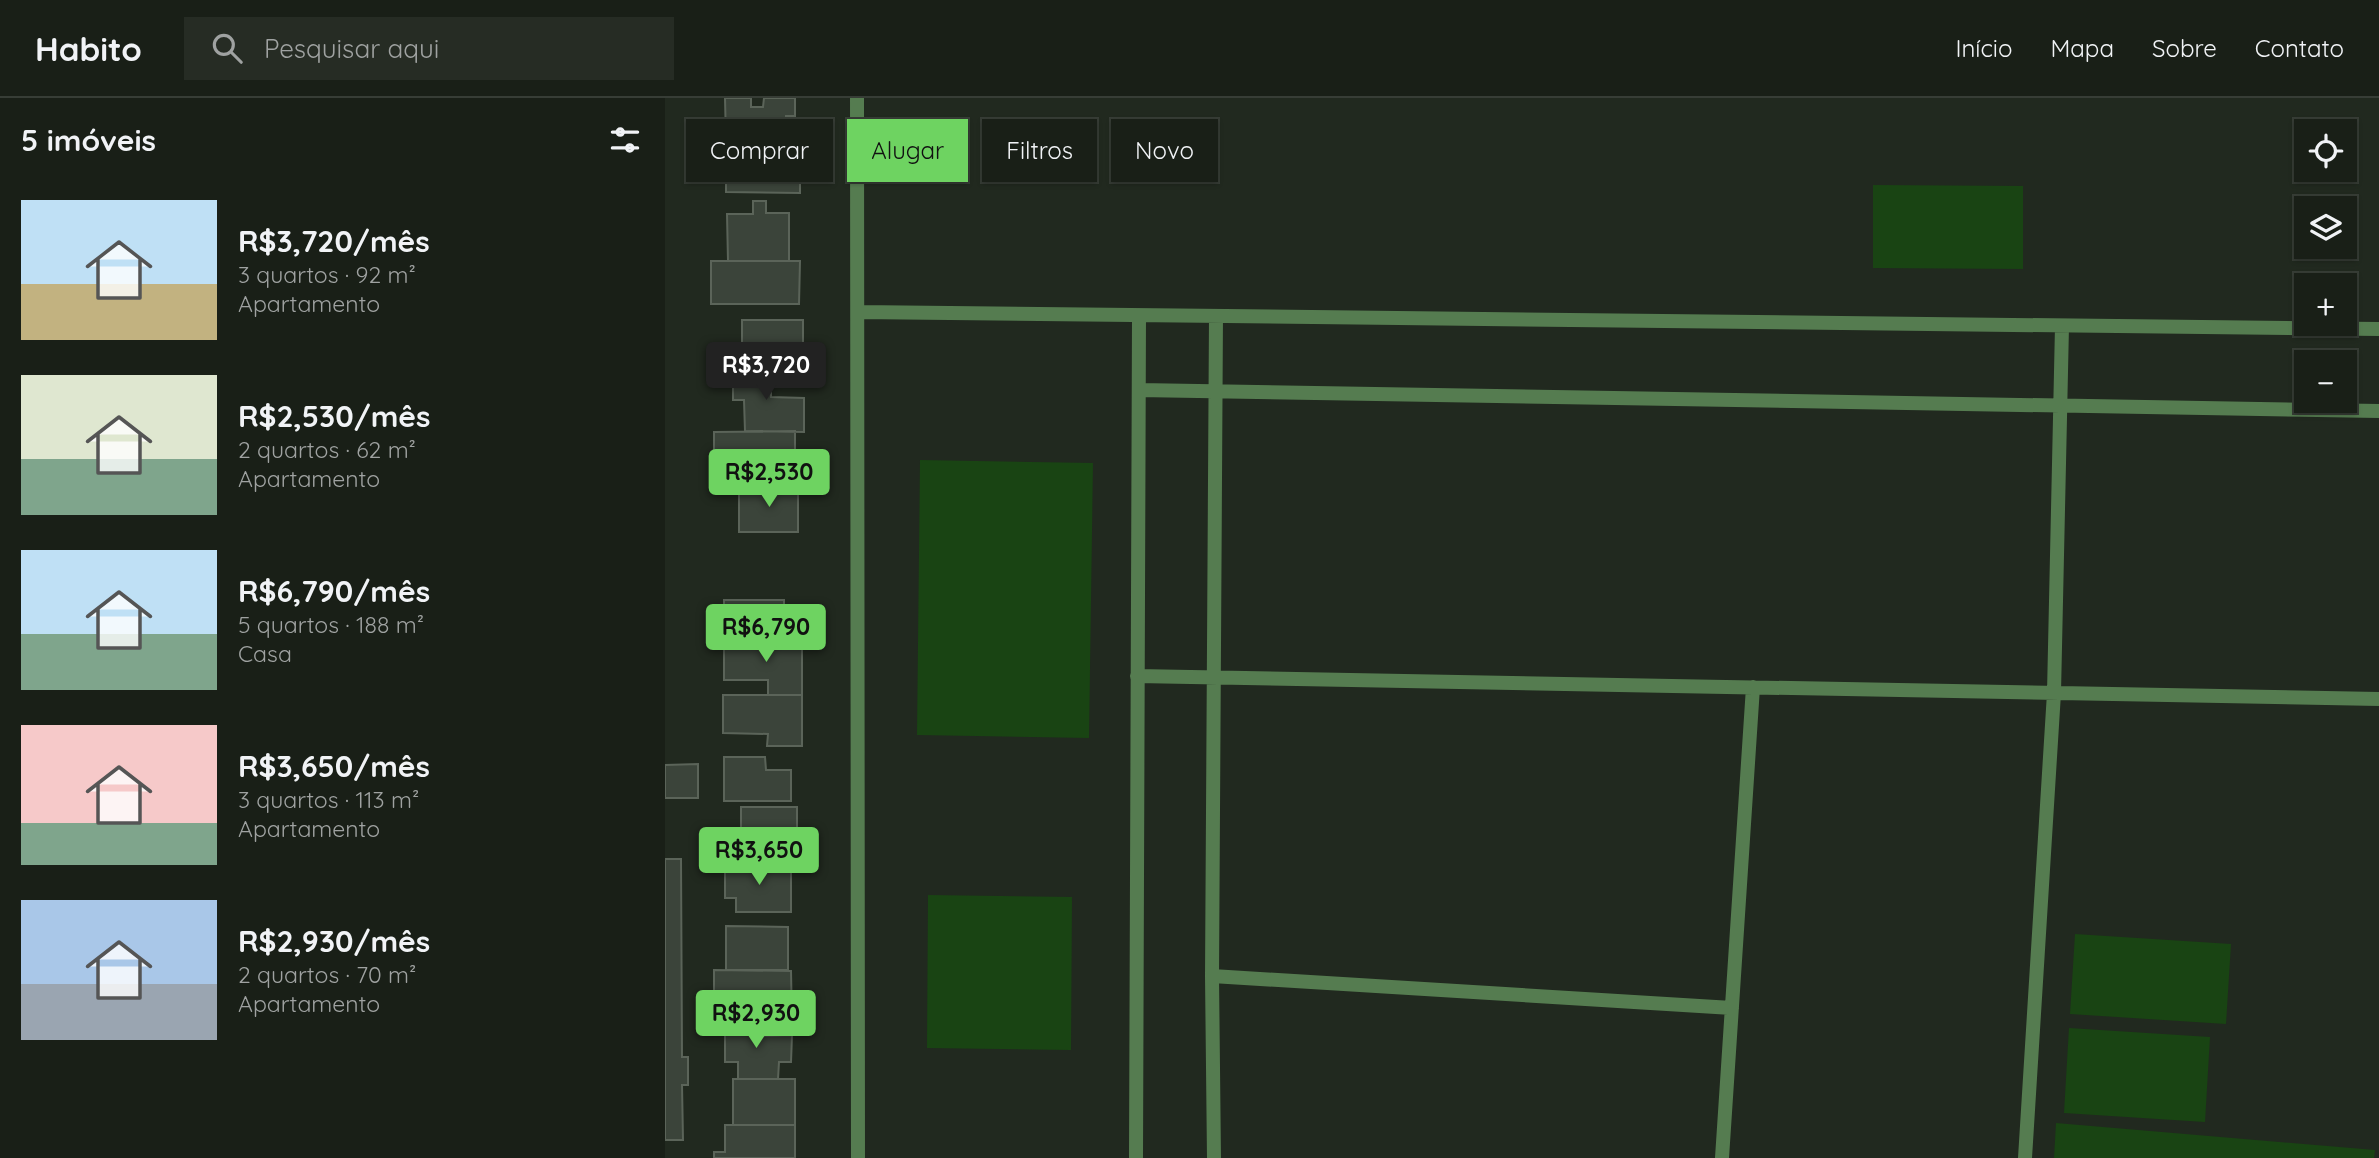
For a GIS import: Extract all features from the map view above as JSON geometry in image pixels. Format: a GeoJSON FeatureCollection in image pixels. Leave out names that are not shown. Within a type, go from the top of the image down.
{"type":"FeatureCollection","features":[{"type":"Feature","properties":{"kind":"street"},"geometry":{"type":"LineString","coordinates":[[857,98],[859,1158]]}},
{"type":"Feature","properties":{"kind":"street"},"geometry":{"type":"LineString","coordinates":[[859,312],[2379,329]]}},
{"type":"Feature","properties":{"kind":"street"},"geometry":{"type":"LineString","coordinates":[[1136,1158],[1139,316]]}},
{"type":"Feature","properties":{"kind":"street"},"geometry":{"type":"LineString","coordinates":[[1214,1158],[1212,975],[1216,316]]}},
{"type":"Feature","properties":{"kind":"street"},"geometry":{"type":"LineString","coordinates":[[2025,1158],[2054,693],[2062,326]]}},
{"type":"Feature","properties":{"kind":"street"},"geometry":{"type":"LineString","coordinates":[[1139,390],[2379,411]]}},
{"type":"Feature","properties":{"kind":"street"},"geometry":{"type":"LineString","coordinates":[[1137,676],[2379,699]]}},
{"type":"Feature","properties":{"kind":"street"},"geometry":{"type":"LineString","coordinates":[[1722,1158],[1753,688]]}},
{"type":"Feature","properties":{"kind":"street"},"geometry":{"type":"LineString","coordinates":[[1212,975],[1732,1008]]}},
{"type":"Feature","properties":{"kind":"green space"},"geometry":{"type":"Polygon","coordinates":[[[1873,185],[2023,186],[2023,269],[1873,268],[1873,185]]]}},
{"type":"Feature","properties":{"kind":"green space"},"geometry":{"type":"Polygon","coordinates":[[[920,460],[1093,463],[1089,738],[917,735],[920,460]]]}},
{"type":"Feature","properties":{"kind":"green space"},"geometry":{"type":"Polygon","coordinates":[[[928,895],[1072,897],[1071,1050],[927,1048],[928,895]]]}},
{"type":"Feature","properties":{"kind":"green space"},"geometry":{"type":"Polygon","coordinates":[[[2075,934],[2231,944],[2226,1024],[2070,1014],[2075,934]]]}},
{"type":"Feature","properties":{"kind":"green space"},"geometry":{"type":"Polygon","coordinates":[[[2069,1028],[2210,1037],[2205,1122],[2064,1113],[2069,1028]]]}},
{"type":"Feature","properties":{"kind":"green space"},"geometry":{"type":"Polygon","coordinates":[[[2056,1123],[2375,1150],[2374,1158],[2054,1158],[2056,1123]]]}},
{"type":"Feature","properties":{"kind":"building"},"geometry":{"type":"Polygon","coordinates":[[[725,98],[751,98],[751,107],[763,107],[764,98],[795,98],[795,116],[786,116],[786,119],[725,119],[725,98]]]}},
{"type":"Feature","properties":{"kind":"building"},"geometry":{"type":"Polygon","coordinates":[[[726,182],[800,182],[800,193],[726,192],[726,182]]]}},
{"type":"Feature","properties":{"kind":"building"},"geometry":{"type":"Polygon","coordinates":[[[753,201],[766,201],[766,213],[789,213],[789,261],[728,261],[727,214],[753,214],[753,201]]]}},
{"type":"Feature","properties":{"kind":"building"},"geometry":{"type":"Polygon","coordinates":[[[711,261],[800,261],[799,304],[711,304],[711,261]]]}},
{"type":"Feature","properties":{"kind":"building"},"geometry":{"type":"Polygon","coordinates":[[[742,320],[803,320],[803,366],[742,366],[742,320]]]}},
{"type":"Feature","properties":{"kind":"building"},"geometry":{"type":"Polygon","coordinates":[[[733,366],[771,366],[771,397],[804,398],[804,432],[745,431],[744,400],[733,400],[733,366]]]}},
{"type":"Feature","properties":{"kind":"building"},"geometry":{"type":"Polygon","coordinates":[[[795,431],[795,459],[747,458],[747,468],[726,468],[725,461],[714,461],[714,432],[795,431]]]}},
{"type":"Feature","properties":{"kind":"building"},"geometry":{"type":"Polygon","coordinates":[[[762,484],[798,484],[798,532],[739,532],[739,486],[748,486],[748,491],[762,491],[762,484]]]}},
{"type":"Feature","properties":{"kind":"building"},"geometry":{"type":"Polygon","coordinates":[[[724,600],[784,600],[784,640],[724,640],[724,600]]]}},
{"type":"Feature","properties":{"kind":"building"},"geometry":{"type":"Polygon","coordinates":[[[724,640],[802,640],[802,695],[768,695],[768,680],[724,680],[724,640]]]}},
{"type":"Feature","properties":{"kind":"building"},"geometry":{"type":"Polygon","coordinates":[[[723,695],[802,695],[802,746],[767,746],[768,734],[723,733],[723,695]]]}},
{"type":"Feature","properties":{"kind":"building"},"geometry":{"type":"Polygon","coordinates":[[[724,757],[765,757],[766,770],[791,770],[791,801],[724,801],[724,757]]]}},
{"type":"Feature","properties":{"kind":"building"},"geometry":{"type":"Polygon","coordinates":[[[698,764],[698,798],[665,798],[665,765],[698,764]]]}},
{"type":"Feature","properties":{"kind":"building"},"geometry":{"type":"Polygon","coordinates":[[[741,807],[797,807],[797,849],[741,849],[741,807]]]}},
{"type":"Feature","properties":{"kind":"building"},"geometry":{"type":"Polygon","coordinates":[[[665,859],[681,859],[682,1057],[688,1057],[688,1085],[682,1085],[683,1140],[665,1140],[665,859]]]}},
{"type":"Feature","properties":{"kind":"building"},"geometry":{"type":"Polygon","coordinates":[[[725,863],[791,863],[791,912],[736,912],[736,898],[725,898],[725,863]]]}},
{"type":"Feature","properties":{"kind":"building"},"geometry":{"type":"Polygon","coordinates":[[[726,926],[788,927],[788,970],[726,970],[726,926]]]}},
{"type":"Feature","properties":{"kind":"building"},"geometry":{"type":"Polygon","coordinates":[[[714,970],[791,971],[792,1022],[776,1022],[776,1011],[714,1011],[714,970]]]}},
{"type":"Feature","properties":{"kind":"building"},"geometry":{"type":"Polygon","coordinates":[[[725,1022],[764,1022],[764,1036],[792,1035],[791,1062],[779,1062],[778,1079],[738,1079],[738,1062],[725,1062],[725,1022]]]}},
{"type":"Feature","properties":{"kind":"building"},"geometry":{"type":"Polygon","coordinates":[[[733,1079],[795,1079],[795,1125],[733,1125],[733,1079]]]}},
{"type":"Feature","properties":{"kind":"building"},"geometry":{"type":"Polygon","coordinates":[[[725,1125],[795,1125],[795,1158],[714,1158],[714,1152],[725,1152],[725,1125]]]}}]}
